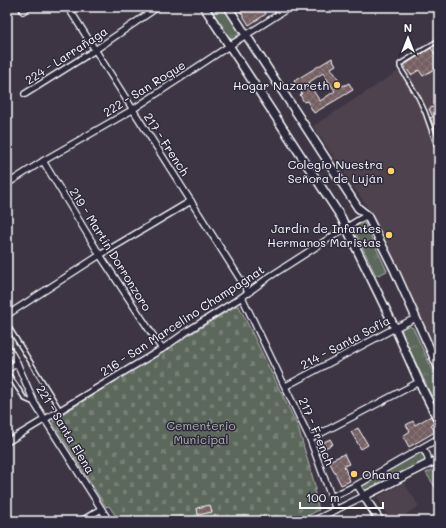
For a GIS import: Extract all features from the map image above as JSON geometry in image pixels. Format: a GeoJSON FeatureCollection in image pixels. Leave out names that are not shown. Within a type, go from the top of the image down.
{"type":"FeatureCollection","features":[{"type":"Feature","properties":{"kind":"street"},"geometry":{"type":"LineString","coordinates":[[23,11],[28,7]]}},
{"type":"Feature","properties":{"kind":"street","name":"217 - French"},"geometry":{"type":"LineString","coordinates":[[68,7],[248,292]]}},
{"type":"Feature","properties":{"kind":"street","name":"224 - Larrañaga"},"geometry":{"type":"LineString","coordinates":[[25,94],[95,50],[158,7]]}},
{"type":"Feature","properties":{"kind":"street"},"geometry":{"type":"LineString","coordinates":[[204,7],[320,183],[347,227],[439,422]]}},
{"type":"Feature","properties":{"kind":"street"},"geometry":{"type":"LineString","coordinates":[[228,7],[358,208],[370,213],[439,369]]}},
{"type":"Feature","properties":{"kind":"street","name":"222 - San Roque"},"geometry":{"type":"LineString","coordinates":[[7,184],[132,110],[290,7]]}},
{"type":"Feature","properties":{"kind":"street","name":"219 - Martín Dorronzoro"},"geometry":{"type":"LineString","coordinates":[[44,161],[100,255],[162,349]]}},
{"type":"Feature","properties":{"kind":"street"},"geometry":{"type":"LineString","coordinates":[[7,315],[100,255],[191,201]]}},
{"type":"Feature","properties":{"kind":"street","name":"216 - San Marcelino Champagnat"},"geometry":{"type":"LineString","coordinates":[[7,442],[162,349],[189,330],[242,297],[269,277],[370,213]]}},
{"type":"Feature","properties":{"kind":"street","name":"217 - French"},"geometry":{"type":"LineString","coordinates":[[242,297],[286,386],[310,439],[336,510]]}},
{"type":"Feature","properties":{"kind":"street","name":"214 - Santa Sofía"},"geometry":{"type":"LineString","coordinates":[[286,386],[416,318]]}},
{"type":"Feature","properties":{"kind":"street","name":"221 - Santa Elena"},"geometry":{"type":"LineString","coordinates":[[7,346],[17,363],[35,404],[109,521]]}},
{"type":"Feature","properties":{"kind":"street"},"geometry":{"type":"LineString","coordinates":[[7,371],[17,363]]}},
{"type":"Feature","properties":{"kind":"street"},"geometry":{"type":"LineString","coordinates":[[310,439],[419,382]]}},
{"type":"Feature","properties":{"kind":"street"},"geometry":{"type":"LineString","coordinates":[[331,497],[357,485],[439,438]]}},
{"type":"Feature","properties":{"kind":"street"},"geometry":{"type":"LineString","coordinates":[[420,449],[427,454],[429,460],[428,464]]}},
{"type":"Feature","properties":{"kind":"street"},"geometry":{"type":"LineString","coordinates":[[313,521],[439,460]]}},
{"type":"Feature","properties":{"kind":"street"},"geometry":{"type":"LineString","coordinates":[[357,485],[380,521]]}},
{"type":"Feature","properties":{"kind":"street"},"geometry":{"type":"LineString","coordinates":[[82,521],[101,509]]}},
{"type":"Feature","properties":{"kind":"lane"},"geometry":{"type":"LineString","coordinates":[[439,40],[400,64],[400,67],[410,82],[425,112],[439,152]]}},
{"type":"Feature","properties":{"kind":"lane"},"geometry":{"type":"LineString","coordinates":[[7,324],[60,410]]}},
{"type":"Feature","properties":{"kind":"lane"},"geometry":{"type":"LineString","coordinates":[[7,371],[25,399],[35,404]]}},
{"type":"Feature","properties":{"kind":"shaded area","name":"Colegio Nuestra Señora de Luján"},"geometry":{"type":"Polygon","coordinates":[[[439,45],[439,362],[400,270],[374,217],[313,126],[439,45]]]}},
{"type":"Feature","properties":{"kind":"shaded area"},"geometry":{"type":"Polygon","coordinates":[[[404,483],[419,506],[395,521],[391,521],[377,497],[404,483]]]}},
{"type":"Feature","properties":{"kind":"green space"},"geometry":{"type":"Polygon","coordinates":[[[207,7],[223,7],[239,31],[237,36],[228,39],[207,7]]]}},
{"type":"Feature","properties":{"kind":"green space"},"geometry":{"type":"Polygon","coordinates":[[[364,222],[387,271],[376,276],[353,227],[364,222]]]}},
{"type":"Feature","properties":{"kind":"green space","name":"Cementerio Municipal"},"geometry":{"type":"Polygon","coordinates":[[[236,306],[239,306],[298,427],[316,489],[314,490],[319,510],[298,521],[119,521],[109,506],[106,507],[53,423],[53,420],[236,306]]]}},
{"type":"Feature","properties":{"kind":"green space"},"geometry":{"type":"Polygon","coordinates":[[[405,326],[413,328],[439,384],[439,412],[402,333],[402,329],[405,326]]]}},
{"type":"Feature","properties":{"kind":"green space"},"geometry":{"type":"Polygon","coordinates":[[[420,452],[423,453],[427,461],[365,492],[363,490],[362,487],[364,485],[420,452]]]}},
{"type":"Feature","properties":{"kind":"green space"},"geometry":{"type":"Polygon","coordinates":[[[439,467],[439,493],[426,473],[439,467]]]}},
{"type":"Feature","properties":{"kind":"building"},"geometry":{"type":"Polygon","coordinates":[[[243,7],[261,7],[266,14],[249,25],[239,9],[243,7]]]}},
{"type":"Feature","properties":{"kind":"building"},"geometry":{"type":"Polygon","coordinates":[[[431,48],[438,58],[439,66],[423,76],[419,70],[411,75],[404,65],[431,48]]]}},
{"type":"Feature","properties":{"kind":"building","name":"Hogar Nazareth"},"geometry":{"type":"Polygon","coordinates":[[[332,58],[336,65],[331,68],[343,86],[349,83],[353,90],[314,113],[307,101],[304,102],[300,95],[302,93],[294,81],[332,58]],[[323,73],[308,83],[320,101],[335,91],[323,73]]]}},
{"type":"Feature","properties":{"kind":"building"},"geometry":{"type":"Polygon","coordinates":[[[439,103],[439,136],[430,118],[433,117],[429,109],[439,103]]]}},
{"type":"Feature","properties":{"kind":"building"},"geometry":{"type":"Polygon","coordinates":[[[431,416],[434,424],[431,425],[435,432],[409,447],[403,436],[410,431],[406,425],[413,421],[415,425],[431,416]]]}},
{"type":"Feature","properties":{"kind":"building"},"geometry":{"type":"Polygon","coordinates":[[[358,428],[368,445],[361,449],[351,432],[358,428]]]}},
{"type":"Feature","properties":{"kind":"building"},"geometry":{"type":"Polygon","coordinates":[[[330,439],[333,444],[325,448],[322,443],[330,439]]]}},
{"type":"Feature","properties":{"kind":"building"},"geometry":{"type":"Polygon","coordinates":[[[344,454],[349,464],[344,466],[350,481],[341,485],[329,461],[344,454]]]}},
{"type":"Feature","properties":{"kind":"building"},"geometry":{"type":"Polygon","coordinates":[[[210,505],[212,512],[198,515],[197,508],[210,505]]]}},
{"type":"Feature","properties":{"kind":"place","name":"Hogar Nazareth"},"geometry":{"type":"Point","coordinates":[337,85]}},
{"type":"Feature","properties":{"kind":"place","name":"Colegio Nuestra Señora de Luján"},"geometry":{"type":"Point","coordinates":[391,171]}},
{"type":"Feature","properties":{"kind":"place","name":"Jardín de Infantes Hermanos Maristas"},"geometry":{"type":"Point","coordinates":[389,235]}},
{"type":"Feature","properties":{"kind":"place","name":"Ohana"},"geometry":{"type":"Point","coordinates":[354,474]}}]}
